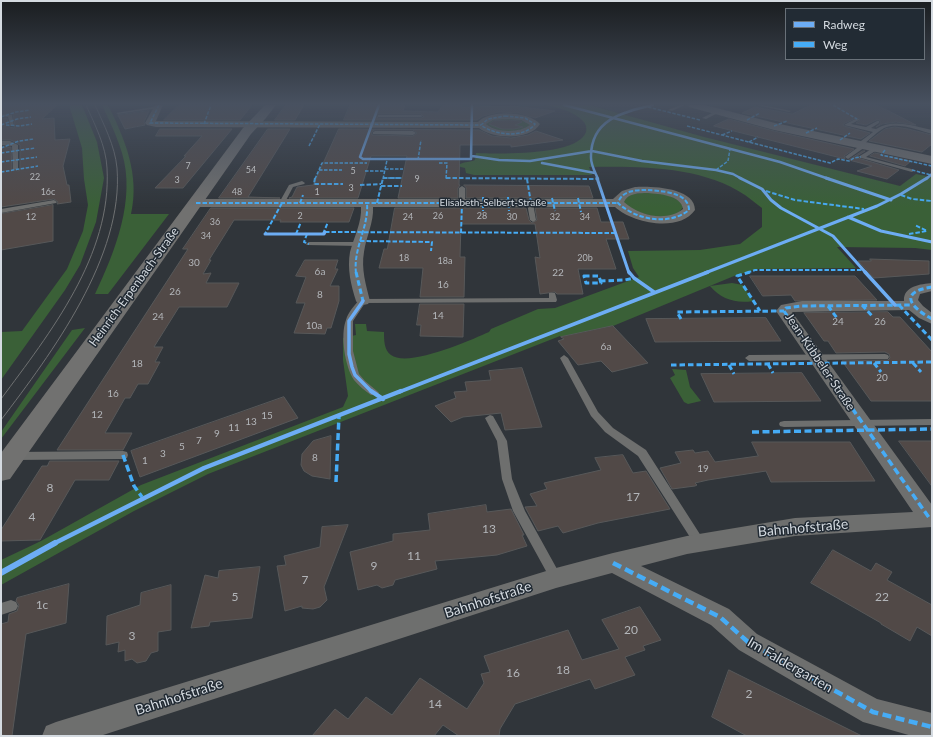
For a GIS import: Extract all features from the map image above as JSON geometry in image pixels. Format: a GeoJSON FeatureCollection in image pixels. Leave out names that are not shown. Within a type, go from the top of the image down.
{"type":"FeatureCollection","features":[{"type":"Feature","properties":{"kind":"street","name":"Heinrich-Erpenbach-Straße"},"geometry":{"type":"LineString","coordinates":[[1,472],[11,456],[241,139]]}},
{"type":"Feature","properties":{"kind":"street"},"geometry":{"type":"LineString","coordinates":[[835,139],[932,160]]}},
{"type":"Feature","properties":{"kind":"street"},"geometry":{"type":"LineString","coordinates":[[648,190],[675,195],[682,198],[690,206],[689,210],[681,216],[654,219],[627,212],[618,203],[620,197],[624,194],[648,190]]}},
{"type":"Feature","properties":{"kind":"street","name":"Elisabeth-Selbert-Straße"},"geometry":{"type":"LineString","coordinates":[[196,203],[618,203]]}},
{"type":"Feature","properties":{"kind":"street"},"geometry":{"type":"LineString","coordinates":[[363,300],[355,274],[356,257],[368,213],[367,203]]}},
{"type":"Feature","properties":{"kind":"street"},"geometry":{"type":"LineString","coordinates":[[932,287],[916,290],[911,294],[910,299],[912,305],[932,319]]}},
{"type":"Feature","properties":{"kind":"street","name":"Jean-Kübbeler-Straße"},"geometry":{"type":"LineString","coordinates":[[912,305],[802,306],[786,308],[784,311],[931,519]]}},
{"type":"Feature","properties":{"kind":"street","name":"Bahnhofstraße"},"geometry":{"type":"LineString","coordinates":[[65,735],[556,578],[613,562],[699,542],[794,527],[931,519]]}},
{"type":"Feature","properties":{"kind":"street","name":"Im Faldergarten"},"geometry":{"type":"LineString","coordinates":[[613,562],[720,617],[748,642],[873,712],[932,727]]}},
{"type":"Feature","properties":{"kind":"lane"},"geometry":{"type":"LineString","coordinates":[[871,139],[861,157],[912,170]]}},
{"type":"Feature","properties":{"kind":"lane"},"geometry":{"type":"LineString","coordinates":[[1,143],[10,143],[15,145],[16,169]]}},
{"type":"Feature","properties":{"kind":"lane"},"geometry":{"type":"LineString","coordinates":[[848,157],[867,146]]}},
{"type":"Feature","properties":{"kind":"lane"},"geometry":{"type":"LineString","coordinates":[[282,203],[291,186],[302,183]]}},
{"type":"Feature","properties":{"kind":"lane"},"geometry":{"type":"LineString","coordinates":[[462,188],[462,203]]}},
{"type":"Feature","properties":{"kind":"lane"},"geometry":{"type":"LineString","coordinates":[[1,211],[54,202]]}},
{"type":"Feature","properties":{"kind":"lane"},"geometry":{"type":"LineString","coordinates":[[530,203],[533,220]]}},
{"type":"Feature","properties":{"kind":"lane"},"geometry":{"type":"LineString","coordinates":[[309,244],[359,244]]}},
{"type":"Feature","properties":{"kind":"lane"},"geometry":{"type":"LineString","coordinates":[[374,393],[358,379],[353,371],[349,358],[349,322],[354,310],[363,300],[553,300],[552,295]]}},
{"type":"Feature","properties":{"kind":"lane"},"geometry":{"type":"LineString","coordinates":[[749,358],[885,357]]}},
{"type":"Feature","properties":{"kind":"lane"},"geometry":{"type":"LineString","coordinates":[[564,358],[594,414],[609,430],[642,453],[699,542]]}},
{"type":"Feature","properties":{"kind":"lane"},"geometry":{"type":"LineString","coordinates":[[490,418],[502,441],[507,480],[519,511],[556,578]]}},
{"type":"Feature","properties":{"kind":"lane"},"geometry":{"type":"LineString","coordinates":[[784,424],[932,422]]}},
{"type":"Feature","properties":{"kind":"lane"},"geometry":{"type":"LineString","coordinates":[[11,456],[123,455]]}},
{"type":"Feature","properties":{"kind":"green space"},"geometry":{"type":"Polygon","coordinates":[[[79,139],[96,139],[104,178],[96,222],[80,265],[65,290],[1,380],[1,332],[22,331],[67,269],[83,231],[88,205],[84,179],[82,148],[79,139]]]}},
{"type":"Feature","properties":{"kind":"green space"},"geometry":{"type":"Polygon","coordinates":[[[117,139],[123,139],[132,171],[134,185],[131,214],[169,214],[108,294],[95,294],[110,261],[125,207],[126,171],[117,139]]]}},
{"type":"Feature","properties":{"kind":"green space"},"geometry":{"type":"Polygon","coordinates":[[[714,139],[900,186],[916,174],[932,177],[932,250],[915,248],[837,247],[856,268],[757,269],[734,276],[613,326],[560,336],[208,474],[134,511],[1,585],[1,560],[41,541],[141,485],[343,407],[348,396],[343,360],[343,338],[356,335],[355,324],[366,324],[367,331],[384,332],[386,348],[391,355],[399,358],[425,356],[468,341],[489,332],[491,329],[538,309],[555,308],[639,277],[633,268],[628,251],[700,250],[740,244],[762,227],[762,208],[728,185],[710,178],[690,173],[649,168],[589,167],[592,175],[474,175],[466,173],[465,168],[457,166],[461,163],[475,160],[476,153],[501,154],[536,152],[568,146],[580,140],[714,139]]]}},
{"type":"Feature","properties":{"kind":"green space"},"geometry":{"type":"Polygon","coordinates":[[[650,192],[664,194],[674,198],[681,203],[683,207],[678,213],[672,216],[664,217],[648,215],[626,207],[623,200],[632,194],[650,192]]]}},
{"type":"Feature","properties":{"kind":"green space"},"geometry":{"type":"Polygon","coordinates":[[[732,283],[743,285],[753,301],[741,302],[729,300],[710,286],[732,283]]]}},
{"type":"Feature","properties":{"kind":"green space"},"geometry":{"type":"Polygon","coordinates":[[[85,328],[1,439],[1,432],[72,330],[85,328]]]}},
{"type":"Feature","properties":{"kind":"green space"},"geometry":{"type":"Polygon","coordinates":[[[672,369],[686,370],[690,387],[701,401],[688,404],[684,402],[670,378],[675,375],[672,369]]]}},
{"type":"Feature","properties":{"kind":"building"},"geometry":{"type":"Polygon","coordinates":[[[70,139],[63,166],[67,185],[69,185],[71,202],[57,204],[58,202],[54,199],[1,207],[1,147],[11,147],[12,169],[18,171],[20,170],[20,145],[11,140],[1,140],[70,139]]]}},
{"type":"Feature","properties":{"kind":"building"},"geometry":{"type":"Polygon","coordinates":[[[199,139],[223,139],[183,188],[155,188],[186,156],[184,156],[199,139]]]}},
{"type":"Feature","properties":{"kind":"building"},"geometry":{"type":"Polygon","coordinates":[[[261,139],[284,139],[248,197],[280,198],[219,198],[261,139]]]}},
{"type":"Feature","properties":{"kind":"building"},"geometry":{"type":"Polygon","coordinates":[[[334,139],[563,140],[511,147],[511,145],[460,145],[460,185],[458,188],[458,198],[398,198],[407,156],[371,156],[358,198],[289,198],[292,197],[297,187],[313,185],[334,139]]]}},
{"type":"Feature","properties":{"kind":"building"},"geometry":{"type":"Polygon","coordinates":[[[767,139],[811,139],[854,149],[844,156],[845,159],[767,139]]]}},
{"type":"Feature","properties":{"kind":"building"},"geometry":{"type":"Polygon","coordinates":[[[871,139],[932,139],[932,144],[922,152],[869,141],[871,139]]]}},
{"type":"Feature","properties":{"kind":"building"},"geometry":{"type":"Polygon","coordinates":[[[865,151],[857,156],[858,158],[899,170],[887,179],[857,171],[872,166],[849,160],[865,151]]]}},
{"type":"Feature","properties":{"kind":"building"},"geometry":{"type":"Polygon","coordinates":[[[875,153],[911,161],[905,166],[870,156],[875,153]]]}},
{"type":"Feature","properties":{"kind":"building"},"geometry":{"type":"Polygon","coordinates":[[[464,185],[589,186],[593,198],[466,198],[466,188],[464,185]]]}},
{"type":"Feature","properties":{"kind":"building"},"geometry":{"type":"Polygon","coordinates":[[[53,205],[53,241],[1,250],[1,214],[53,205]]]}},
{"type":"Feature","properties":{"kind":"building"},"geometry":{"type":"Polygon","coordinates":[[[211,208],[354,208],[349,222],[234,220],[209,260],[211,260],[203,274],[211,273],[206,283],[239,283],[227,307],[179,307],[154,347],[163,347],[155,362],[160,362],[148,384],[138,384],[130,398],[125,398],[105,433],[132,433],[123,450],[57,450],[188,249],[183,249],[211,208]]]}},
{"type":"Feature","properties":{"kind":"building"},"geometry":{"type":"Polygon","coordinates":[[[395,208],[526,208],[529,220],[532,223],[537,220],[535,208],[597,208],[601,222],[623,222],[629,239],[606,239],[616,269],[578,269],[583,294],[557,294],[555,292],[540,294],[535,257],[540,258],[535,224],[461,224],[460,257],[465,257],[464,297],[420,297],[423,268],[379,268],[384,249],[387,249],[395,208]]]}},
{"type":"Feature","properties":{"kind":"building"},"geometry":{"type":"Polygon","coordinates":[[[870,259],[929,261],[929,274],[874,278],[858,261],[871,261],[870,259]]]}},
{"type":"Feature","properties":{"kind":"building"},"geometry":{"type":"Polygon","coordinates":[[[305,260],[338,260],[335,269],[338,269],[330,286],[339,286],[339,301],[331,328],[327,328],[325,334],[294,333],[305,303],[296,303],[306,277],[296,276],[305,260]]]}},
{"type":"Feature","properties":{"kind":"building"},"geometry":{"type":"Polygon","coordinates":[[[750,276],[855,276],[877,300],[795,301],[791,295],[763,296],[750,276]]]}},
{"type":"Feature","properties":{"kind":"building"},"geometry":{"type":"Polygon","coordinates":[[[420,304],[464,304],[463,337],[420,336],[421,325],[417,325],[420,304]]]}},
{"type":"Feature","properties":{"kind":"building"},"geometry":{"type":"Polygon","coordinates":[[[888,312],[893,317],[900,317],[932,352],[932,401],[871,401],[842,361],[888,360],[890,358],[889,354],[885,352],[836,353],[828,341],[824,341],[804,313],[888,312]]]}},
{"type":"Feature","properties":{"kind":"building"},"geometry":{"type":"Polygon","coordinates":[[[766,318],[781,341],[655,342],[646,319],[766,318]]]}},
{"type":"Feature","properties":{"kind":"building"},"geometry":{"type":"Polygon","coordinates":[[[613,326],[648,363],[612,372],[601,361],[578,365],[558,341],[564,339],[561,337],[613,326]]]}},
{"type":"Feature","properties":{"kind":"building"},"geometry":{"type":"Polygon","coordinates":[[[522,368],[542,427],[505,430],[501,413],[463,417],[451,422],[435,406],[456,398],[454,392],[467,391],[465,382],[491,380],[489,371],[522,368]]]}},
{"type":"Feature","properties":{"kind":"building"},"geometry":{"type":"Polygon","coordinates":[[[802,373],[821,401],[714,402],[701,374],[802,373]]]}},
{"type":"Feature","properties":{"kind":"building"},"geometry":{"type":"Polygon","coordinates":[[[284,397],[298,418],[140,477],[131,451],[284,397]]]}},
{"type":"Feature","properties":{"kind":"building"},"geometry":{"type":"Polygon","coordinates":[[[331,436],[330,479],[312,476],[304,471],[301,465],[302,454],[313,441],[331,436]]]}},
{"type":"Feature","properties":{"kind":"building"},"geometry":{"type":"Polygon","coordinates":[[[899,441],[932,441],[932,486],[899,441]]]}},
{"type":"Feature","properties":{"kind":"building"},"geometry":{"type":"Polygon","coordinates":[[[752,442],[850,442],[875,481],[771,482],[766,471],[708,480],[695,483],[697,485],[695,486],[672,489],[660,468],[681,463],[675,452],[693,450],[695,453],[708,451],[715,462],[758,456],[752,442]]]}},
{"type":"Feature","properties":{"kind":"building"},"geometry":{"type":"Polygon","coordinates":[[[623,455],[633,473],[646,471],[670,509],[598,523],[563,533],[558,526],[538,531],[525,507],[537,506],[530,494],[547,489],[544,483],[601,470],[595,458],[623,455]]]}},
{"type":"Feature","properties":{"kind":"building"},"geometry":{"type":"Polygon","coordinates":[[[50,461],[119,461],[109,480],[75,480],[40,540],[1,541],[1,530],[42,466],[47,466],[50,461]]]}},
{"type":"Feature","properties":{"kind":"building"},"geometry":{"type":"Polygon","coordinates":[[[486,505],[487,512],[511,509],[524,535],[522,535],[527,546],[497,555],[435,561],[437,569],[395,580],[393,585],[382,588],[377,585],[358,590],[350,552],[393,541],[393,534],[430,530],[428,514],[486,505]]]}},
{"type":"Feature","properties":{"kind":"building"},"geometry":{"type":"Polygon","coordinates":[[[348,525],[324,587],[327,600],[320,607],[313,609],[302,608],[302,606],[285,611],[277,566],[286,565],[284,556],[320,547],[322,527],[348,525]]]}},
{"type":"Feature","properties":{"kind":"building"},"geometry":{"type":"Polygon","coordinates":[[[833,550],[871,571],[876,563],[892,572],[887,580],[932,605],[932,636],[917,627],[910,641],[811,583],[833,550]]]}},
{"type":"Feature","properties":{"kind":"building"},"geometry":{"type":"Polygon","coordinates":[[[260,567],[252,618],[210,622],[209,626],[191,628],[205,575],[218,578],[219,571],[260,567]]]}},
{"type":"Feature","properties":{"kind":"building"},"geometry":{"type":"Polygon","coordinates":[[[69,584],[66,623],[26,634],[12,736],[1,735],[1,624],[8,622],[9,614],[17,611],[19,605],[16,601],[17,598],[69,584]]]}},
{"type":"Feature","properties":{"kind":"building"},"geometry":{"type":"Polygon","coordinates":[[[171,585],[171,630],[158,632],[158,651],[151,653],[146,661],[137,663],[132,659],[125,661],[125,650],[118,652],[119,642],[106,645],[107,616],[140,605],[141,593],[171,585]]]}},
{"type":"Feature","properties":{"kind":"building"},"geometry":{"type":"Polygon","coordinates":[[[640,607],[661,640],[643,646],[645,650],[625,657],[635,675],[595,689],[590,679],[515,704],[500,729],[499,736],[459,736],[443,725],[434,736],[312,736],[335,709],[348,719],[366,697],[392,715],[420,678],[467,709],[484,683],[481,674],[490,672],[484,656],[568,630],[582,660],[619,649],[602,620],[640,607]]]}},
{"type":"Feature","properties":{"kind":"building"},"geometry":{"type":"Polygon","coordinates":[[[729,670],[862,736],[747,736],[712,717],[729,670]]]}},
{"type":"Feature","properties":{"kind":"tram line"},"geometry":{"type":"LineString","coordinates":[[1,399],[57,320],[89,262],[99,232],[106,200],[107,168],[105,152],[101,139]]}},
{"type":"Feature","properties":{"kind":"tram line"},"geometry":{"type":"LineString","coordinates":[[1,420],[42,365],[62,334],[81,302],[97,269],[109,235],[116,201],[117,168],[110,139]]}},
{"type":"Feature","properties":{"kind":"marked path"},"geometry":{"type":"LineString","coordinates":[[1,153],[1,148],[19,141],[31,139]]}},
{"type":"Feature","properties":{"kind":"marked path"},"geometry":{"type":"LineString","coordinates":[[309,146],[312,139]]}},
{"type":"Feature","properties":{"kind":"marked path"},"geometry":{"type":"LineString","coordinates":[[739,139],[830,163],[838,159],[849,161],[854,158],[861,157]]}},
{"type":"Feature","properties":{"kind":"marked path"},"geometry":{"type":"LineString","coordinates":[[749,142],[754,139]]}},
{"type":"Feature","properties":{"kind":"marked path"},"geometry":{"type":"LineString","coordinates":[[418,160],[421,140]]}},
{"type":"Feature","properties":{"kind":"marked path"},"geometry":{"type":"LineString","coordinates":[[1,153],[35,148]]}},
{"type":"Feature","properties":{"kind":"marked path"},"geometry":{"type":"LineString","coordinates":[[716,170],[728,161],[730,149]]}},
{"type":"Feature","properties":{"kind":"marked path"},"geometry":{"type":"LineString","coordinates":[[885,150],[881,155],[932,166]]}},
{"type":"Feature","properties":{"kind":"marked path"},"geometry":{"type":"LineString","coordinates":[[1,162],[37,157]]}},
{"type":"Feature","properties":{"kind":"marked path"},"geometry":{"type":"LineString","coordinates":[[377,203],[387,160]]}},
{"type":"Feature","properties":{"kind":"marked path"},"geometry":{"type":"LineString","coordinates":[[343,184],[314,184],[314,180],[322,163],[367,163]]}},
{"type":"Feature","properties":{"kind":"marked path"},"geometry":{"type":"LineString","coordinates":[[439,163],[447,163],[446,179],[597,179]]}},
{"type":"Feature","properties":{"kind":"marked path"},"geometry":{"type":"LineString","coordinates":[[1,172],[38,166]]}},
{"type":"Feature","properties":{"kind":"marked path"},"geometry":{"type":"LineString","coordinates":[[385,169],[403,169]]}},
{"type":"Feature","properties":{"kind":"marked path"},"geometry":{"type":"LineString","coordinates":[[319,170],[342,170]]}},
{"type":"Feature","properties":{"kind":"marked path"},"geometry":{"type":"LineString","coordinates":[[912,170],[931,175]]}},
{"type":"Feature","properties":{"kind":"marked path"},"geometry":{"type":"LineString","coordinates":[[365,171],[385,171]]}},
{"type":"Feature","properties":{"kind":"marked path"},"geometry":{"type":"LineString","coordinates":[[383,178],[402,178]]}},
{"type":"Feature","properties":{"kind":"marked path"},"geometry":{"type":"LineString","coordinates":[[527,179],[531,203]]}},
{"type":"Feature","properties":{"kind":"marked path"},"geometry":{"type":"LineString","coordinates":[[360,185],[381,184]]}},
{"type":"Feature","properties":{"kind":"marked path"},"geometry":{"type":"LineString","coordinates":[[381,186],[402,186]]}},
{"type":"Feature","properties":{"kind":"marked path"},"geometry":{"type":"LineString","coordinates":[[648,190],[676,195],[686,201],[689,206],[689,210],[674,218],[653,219],[632,213],[624,209],[618,203],[622,195],[626,193],[648,190]]}},
{"type":"Feature","properties":{"kind":"marked path"},"geometry":{"type":"LineString","coordinates":[[766,191],[795,200],[864,209]]}},
{"type":"Feature","properties":{"kind":"marked path"},"geometry":{"type":"LineString","coordinates":[[300,203],[303,195]]}},
{"type":"Feature","properties":{"kind":"marked path"},"geometry":{"type":"LineString","coordinates":[[901,195],[912,199],[932,201]]}},
{"type":"Feature","properties":{"kind":"marked path"},"geometry":{"type":"LineString","coordinates":[[483,197],[483,211]]}},
{"type":"Feature","properties":{"kind":"marked path"},"geometry":{"type":"LineString","coordinates":[[508,197],[509,211]]}},
{"type":"Feature","properties":{"kind":"marked path"},"geometry":{"type":"LineString","coordinates":[[552,198],[555,211]]}},
{"type":"Feature","properties":{"kind":"marked path"},"geometry":{"type":"LineString","coordinates":[[578,198],[581,212]]}},
{"type":"Feature","properties":{"kind":"marked path"},"geometry":{"type":"LineString","coordinates":[[196,203],[618,203]]}},
{"type":"Feature","properties":{"kind":"marked path"},"geometry":{"type":"LineString","coordinates":[[267,234],[265,234],[282,203]]}},
{"type":"Feature","properties":{"kind":"marked path"},"geometry":{"type":"LineString","coordinates":[[363,301],[357,280],[356,264],[357,251],[367,217],[367,203]]}},
{"type":"Feature","properties":{"kind":"marked path"},"geometry":{"type":"LineString","coordinates":[[461,233],[462,203]]}},
{"type":"Feature","properties":{"kind":"marked path"},"geometry":{"type":"LineString","coordinates":[[296,234],[301,222]]}},
{"type":"Feature","properties":{"kind":"marked path"},"geometry":{"type":"LineString","coordinates":[[323,234],[328,222]]}},
{"type":"Feature","properties":{"kind":"marked path"},"geometry":{"type":"LineString","coordinates":[[909,234],[927,231],[915,225]]}},
{"type":"Feature","properties":{"kind":"marked path"},"geometry":{"type":"LineString","coordinates":[[325,232],[616,233]]}},
{"type":"Feature","properties":{"kind":"marked path"},"geometry":{"type":"LineString","coordinates":[[307,234],[304,242],[309,244]]}},
{"type":"Feature","properties":{"kind":"marked path"},"geometry":{"type":"LineString","coordinates":[[360,241],[432,242],[431,251]]}},
{"type":"Feature","properties":{"kind":"marked path"},"geometry":{"type":"LineString","coordinates":[[760,311],[737,276],[755,270],[862,270]]}},
{"type":"Feature","properties":{"kind":"marked path"},"geometry":{"type":"LineString","coordinates":[[584,276],[599,276],[601,283],[586,283],[584,276]]}},
{"type":"Feature","properties":{"kind":"marked path"},"geometry":{"type":"LineString","coordinates":[[600,281],[625,280],[634,278]]}},
{"type":"Feature","properties":{"kind":"marked path"},"geometry":{"type":"LineString","coordinates":[[932,287],[921,288],[914,291],[911,295],[913,305],[924,315],[932,319]]}},
{"type":"Feature","properties":{"kind":"marked path"},"geometry":{"type":"LineString","coordinates":[[862,305],[873,317]]}},
{"type":"Feature","properties":{"kind":"marked path"},"geometry":{"type":"LineString","coordinates":[[899,305],[932,340]]}},
{"type":"Feature","properties":{"kind":"marked path"},"geometry":{"type":"LineString","coordinates":[[912,305],[802,306],[786,308],[784,311],[930,519]]}},
{"type":"Feature","properties":{"kind":"marked path"},"geometry":{"type":"LineString","coordinates":[[828,306],[837,318]]}},
{"type":"Feature","properties":{"kind":"marked path"},"geometry":{"type":"LineString","coordinates":[[681,319],[677,312],[784,311]]}},
{"type":"Feature","properties":{"kind":"marked path"},"geometry":{"type":"LineString","coordinates":[[671,365],[932,362]]}},
{"type":"Feature","properties":{"kind":"marked path"},"geometry":{"type":"LineString","coordinates":[[874,363],[881,372]]}},
{"type":"Feature","properties":{"kind":"marked path"},"geometry":{"type":"LineString","coordinates":[[913,363],[921,372]]}},
{"type":"Feature","properties":{"kind":"marked path"},"geometry":{"type":"LineString","coordinates":[[768,364],[773,373]]}},
{"type":"Feature","properties":{"kind":"marked path"},"geometry":{"type":"LineString","coordinates":[[729,365],[734,374]]}},
{"type":"Feature","properties":{"kind":"marked path"},"geometry":{"type":"LineString","coordinates":[[336,482],[339,416]]}},
{"type":"Feature","properties":{"kind":"marked path"},"geometry":{"type":"LineString","coordinates":[[752,432],[932,429]]}},
{"type":"Feature","properties":{"kind":"marked path"},"geometry":{"type":"LineString","coordinates":[[123,455],[134,486],[142,497]]}},
{"type":"Feature","properties":{"kind":"marked path"},"geometry":{"type":"LineString","coordinates":[[613,563],[720,617],[748,642],[873,712],[932,727]]}},
{"type":"Feature","properties":{"kind":"cycle path"},"geometry":{"type":"LineString","coordinates":[[366,139],[360,157],[363,159],[471,159],[471,139]]}},
{"type":"Feature","properties":{"kind":"cycle path"},"geometry":{"type":"LineString","coordinates":[[594,139],[591,159],[629,273],[654,292]]}},
{"type":"Feature","properties":{"kind":"cycle path"},"geometry":{"type":"LineString","coordinates":[[694,139],[780,162],[891,200]]}},
{"type":"Feature","properties":{"kind":"cycle path"},"geometry":{"type":"LineString","coordinates":[[472,156],[499,160],[530,161],[592,151],[642,161],[716,170],[733,174],[762,189],[771,200],[781,208],[833,236],[895,305]]}},
{"type":"Feature","properties":{"kind":"cycle path"},"geometry":{"type":"LineString","coordinates":[[542,163],[595,173]]}},
{"type":"Feature","properties":{"kind":"cycle path"},"geometry":{"type":"LineString","coordinates":[[1,573],[76,531],[204,468],[877,206],[909,190],[932,174]]}},
{"type":"Feature","properties":{"kind":"cycle path"},"geometry":{"type":"LineString","coordinates":[[848,217],[881,231],[932,242]]}},
{"type":"Feature","properties":{"kind":"cycle path"},"geometry":{"type":"LineString","coordinates":[[265,234],[324,234],[325,232]]}},
{"type":"Feature","properties":{"kind":"cycle path"},"geometry":{"type":"LineString","coordinates":[[363,301],[353,313],[349,321],[348,332],[350,361],[355,375],[370,390],[383,399]]}}]}
